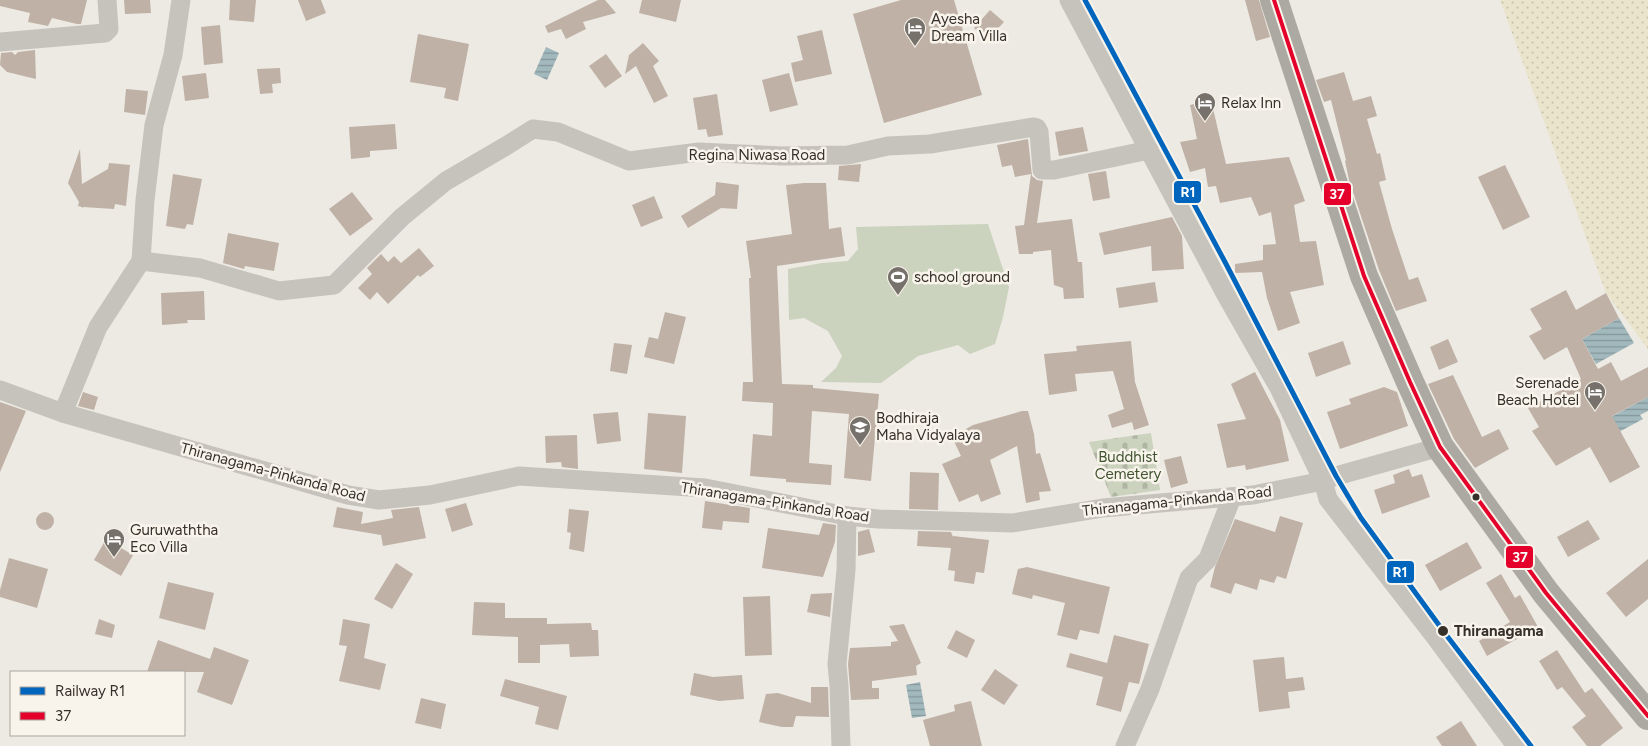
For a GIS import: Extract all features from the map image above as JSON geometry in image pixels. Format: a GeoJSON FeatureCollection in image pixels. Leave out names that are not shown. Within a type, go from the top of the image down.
{"type":"FeatureCollection","features":[{"type":"Feature","properties":{"kind":"highway"},"geometry":{"type":"LineString","coordinates":[[1274,0],[1364,276],[1440,447],[1546,593],[1648,716]]}},
{"type":"Feature","properties":{"kind":"street"},"geometry":{"type":"LineString","coordinates":[[0,42],[105,33],[108,29],[107,0]]}},
{"type":"Feature","properties":{"kind":"street"},"geometry":{"type":"LineString","coordinates":[[63,412],[98,327],[141,261],[144,200],[154,125],[173,55],[181,0]]}},
{"type":"Feature","properties":{"kind":"street"},"geometry":{"type":"LineString","coordinates":[[1069,0],[1226,295],[1279,388],[1326,490],[1516,746]]}},
{"type":"Feature","properties":{"kind":"street","name":"Regina Niwasa Road"},"geometry":{"type":"LineString","coordinates":[[141,261],[200,268],[279,291],[334,285],[402,217],[446,181],[533,129],[558,132],[629,161],[699,152],[782,156],[848,155],[888,146],[930,144],[1034,127],[1040,132],[1042,170],[1048,171],[1149,150]]}},
{"type":"Feature","properties":{"kind":"street","name":"Thiranagama-Pinkanda Road"},"geometry":{"type":"LineString","coordinates":[[0,390],[63,412],[348,496],[379,500],[430,495],[519,476],[705,488],[847,516],[887,519],[1012,522],[1103,508],[1253,495],[1301,486],[1326,490],[1336,476],[1440,447]]}},
{"type":"Feature","properties":{"kind":"street"},"geometry":{"type":"LineString","coordinates":[[1124,746],[1150,689],[1188,578],[1208,559],[1232,497]]}},
{"type":"Feature","properties":{"kind":"street"},"geometry":{"type":"LineString","coordinates":[[841,746],[837,664],[846,570],[847,516]]}},
{"type":"Feature","properties":{"kind":"green space","name":"school ground"},"geometry":{"type":"Polygon","coordinates":[[[988,224],[1009,287],[995,344],[970,354],[958,345],[918,356],[881,383],[821,382],[836,368],[842,356],[828,331],[804,318],[789,320],[788,269],[848,261],[858,249],[856,227],[988,224]]]}},
{"type":"Feature","properties":{"kind":"green space","name":"Buddhist Cemetery"},"geometry":{"type":"Polygon","coordinates":[[[1151,433],[1160,490],[1111,497],[1089,442],[1151,433]]]}},
{"type":"Feature","properties":{"kind":"sand"},"geometry":{"type":"Polygon","coordinates":[[[1500,0],[1648,0],[1648,349],[1606,293],[1500,0]]]}},
{"type":"Feature","properties":{"kind":"water"},"geometry":{"type":"Polygon","coordinates":[[[546,47],[559,53],[547,80],[534,74],[546,47]]]}},
{"type":"Feature","properties":{"kind":"water"},"geometry":{"type":"Polygon","coordinates":[[[1619,318],[1634,343],[1596,364],[1582,339],[1619,318]]]}},
{"type":"Feature","properties":{"kind":"water"},"geometry":{"type":"Polygon","coordinates":[[[1648,397],[1648,411],[1640,415],[1643,419],[1604,440],[1596,425],[1648,397]]]}},
{"type":"Feature","properties":{"kind":"water"},"geometry":{"type":"Polygon","coordinates":[[[920,682],[926,716],[912,718],[906,685],[920,682]]]}},
{"type":"Feature","properties":{"kind":"building"},"geometry":{"type":"Polygon","coordinates":[[[0,0],[87,0],[81,24],[52,18],[48,26],[28,22],[30,13],[0,6],[0,0]]]}},
{"type":"Feature","properties":{"kind":"building"},"geometry":{"type":"Polygon","coordinates":[[[124,0],[150,0],[151,13],[125,14],[124,0]]]}},
{"type":"Feature","properties":{"kind":"building"},"geometry":{"type":"Polygon","coordinates":[[[230,0],[256,0],[254,22],[229,20],[230,0]]]}},
{"type":"Feature","properties":{"kind":"building"},"geometry":{"type":"Polygon","coordinates":[[[298,0],[321,0],[326,13],[306,21],[298,0]]]}},
{"type":"Feature","properties":{"kind":"building"},"geometry":{"type":"Polygon","coordinates":[[[598,0],[605,0],[616,13],[583,22],[586,29],[566,39],[561,29],[548,33],[545,26],[598,0]]]}},
{"type":"Feature","properties":{"kind":"building"},"geometry":{"type":"Polygon","coordinates":[[[642,0],[681,0],[676,22],[639,13],[642,0]]]}},
{"type":"Feature","properties":{"kind":"building","name":"Ayesha Dream Villa"},"geometry":{"type":"Polygon","coordinates":[[[901,0],[954,0],[982,95],[884,123],[853,14],[901,0]]]}},
{"type":"Feature","properties":{"kind":"building"},"geometry":{"type":"Polygon","coordinates":[[[1245,0],[1259,0],[1270,37],[1256,41],[1245,0]]]}},
{"type":"Feature","properties":{"kind":"building"},"geometry":{"type":"Polygon","coordinates":[[[990,10],[1004,22],[987,40],[974,28],[990,10]]]}},
{"type":"Feature","properties":{"kind":"building"},"geometry":{"type":"Polygon","coordinates":[[[220,25],[223,63],[204,65],[201,27],[220,25]]]}},
{"type":"Feature","properties":{"kind":"building"},"geometry":{"type":"Polygon","coordinates":[[[822,30],[832,74],[795,82],[791,63],[803,60],[797,36],[822,30]]]}},
{"type":"Feature","properties":{"kind":"building"},"geometry":{"type":"Polygon","coordinates":[[[418,34],[469,44],[458,101],[444,98],[446,88],[410,82],[418,34]]]}},
{"type":"Feature","properties":{"kind":"building"},"geometry":{"type":"Polygon","coordinates":[[[643,43],[659,61],[653,66],[668,96],[654,103],[636,66],[625,74],[629,55],[643,43]]]}},
{"type":"Feature","properties":{"kind":"building"},"geometry":{"type":"Polygon","coordinates":[[[35,50],[36,79],[7,72],[0,65],[1,53],[12,52],[15,55],[18,52],[35,50]]]}},
{"type":"Feature","properties":{"kind":"building"},"geometry":{"type":"Polygon","coordinates":[[[606,54],[622,76],[605,88],[589,66],[606,54]]]}},
{"type":"Feature","properties":{"kind":"building"},"geometry":{"type":"Polygon","coordinates":[[[280,68],[281,83],[272,84],[273,93],[260,94],[257,69],[280,68]]]}},
{"type":"Feature","properties":{"kind":"building"},"geometry":{"type":"Polygon","coordinates":[[[1344,72],[1353,101],[1371,96],[1377,116],[1367,119],[1377,154],[1380,153],[1386,180],[1379,182],[1409,280],[1418,277],[1427,301],[1396,311],[1379,270],[1349,180],[1331,100],[1324,102],[1316,80],[1344,72]]]}},
{"type":"Feature","properties":{"kind":"building"},"geometry":{"type":"Polygon","coordinates":[[[206,73],[209,98],[185,101],[182,76],[206,73]]]}},
{"type":"Feature","properties":{"kind":"building"},"geometry":{"type":"Polygon","coordinates":[[[789,73],[798,105],[770,112],[762,80],[789,73]]]}},
{"type":"Feature","properties":{"kind":"building"},"geometry":{"type":"Polygon","coordinates":[[[126,89],[148,91],[145,115],[124,112],[126,89]]]}},
{"type":"Feature","properties":{"kind":"building"},"geometry":{"type":"Polygon","coordinates":[[[717,94],[723,135],[708,137],[706,129],[698,130],[693,98],[717,94]]]}},
{"type":"Feature","properties":{"kind":"building"},"geometry":{"type":"Polygon","coordinates":[[[1211,100],[1226,164],[1289,157],[1305,201],[1294,205],[1300,242],[1316,241],[1324,285],[1290,292],[1300,323],[1278,331],[1267,298],[1262,272],[1235,273],[1235,264],[1263,260],[1263,245],[1276,244],[1271,212],[1259,216],[1251,197],[1220,203],[1216,186],[1208,187],[1205,168],[1190,172],[1180,142],[1197,139],[1190,105],[1211,100]]]}},
{"type":"Feature","properties":{"kind":"building"},"geometry":{"type":"Polygon","coordinates":[[[395,124],[397,149],[370,151],[370,157],[351,159],[349,127],[395,124]]]}},
{"type":"Feature","properties":{"kind":"building"},"geometry":{"type":"Polygon","coordinates":[[[1083,127],[1088,151],[1059,156],[1055,132],[1083,127]]]}},
{"type":"Feature","properties":{"kind":"building"},"geometry":{"type":"Polygon","coordinates":[[[1028,139],[1032,176],[1037,180],[1043,181],[1037,223],[1072,219],[1078,262],[1082,262],[1084,298],[1064,299],[1063,288],[1054,285],[1051,250],[1033,252],[1033,254],[1019,254],[1015,226],[1024,225],[1031,174],[1015,177],[1012,165],[1002,167],[997,145],[1028,139]]]}},
{"type":"Feature","properties":{"kind":"building"},"geometry":{"type":"Polygon","coordinates":[[[80,149],[82,184],[108,169],[109,163],[130,165],[126,206],[115,204],[114,209],[83,207],[83,209],[78,206],[79,202],[68,183],[80,149]]]}},
{"type":"Feature","properties":{"kind":"building"},"geometry":{"type":"Polygon","coordinates":[[[861,164],[859,182],[838,180],[839,166],[861,164]]]}},
{"type":"Feature","properties":{"kind":"building"},"geometry":{"type":"Polygon","coordinates":[[[1505,165],[1530,217],[1503,230],[1478,177],[1505,165]]]}},
{"type":"Feature","properties":{"kind":"building"},"geometry":{"type":"Polygon","coordinates":[[[1106,171],[1110,198],[1093,201],[1088,174],[1106,171]]]}},
{"type":"Feature","properties":{"kind":"building"},"geometry":{"type":"Polygon","coordinates":[[[173,174],[202,179],[193,225],[187,224],[185,229],[166,226],[173,174]]]}},
{"type":"Feature","properties":{"kind":"building"},"geometry":{"type":"Polygon","coordinates":[[[716,182],[739,185],[737,209],[721,208],[688,228],[681,216],[715,195],[716,182]]]}},
{"type":"Feature","properties":{"kind":"building"},"geometry":{"type":"Polygon","coordinates":[[[826,183],[829,229],[841,227],[845,256],[777,266],[782,384],[813,385],[813,388],[879,394],[871,481],[844,478],[849,414],[812,411],[809,463],[832,465],[831,485],[786,482],[786,479],[750,476],[753,434],[772,436],[773,403],[742,401],[743,382],[753,382],[749,278],[751,278],[746,241],[792,234],[786,185],[826,183]]]}},
{"type":"Feature","properties":{"kind":"building"},"geometry":{"type":"Polygon","coordinates":[[[352,192],[373,219],[350,236],[329,209],[352,192]]]}},
{"type":"Feature","properties":{"kind":"building"},"geometry":{"type":"Polygon","coordinates":[[[654,196],[663,218],[641,227],[632,205],[654,196]]]}},
{"type":"Feature","properties":{"kind":"building"},"geometry":{"type":"Polygon","coordinates":[[[1172,217],[1182,236],[1184,269],[1152,271],[1151,246],[1104,255],[1099,233],[1172,217]]]}},
{"type":"Feature","properties":{"kind":"building"},"geometry":{"type":"Polygon","coordinates":[[[228,233],[279,243],[274,271],[245,266],[244,269],[223,263],[228,233]]]}},
{"type":"Feature","properties":{"kind":"building"},"geometry":{"type":"Polygon","coordinates":[[[419,248],[434,266],[420,277],[418,275],[388,304],[377,292],[370,300],[358,288],[372,274],[367,268],[381,254],[388,262],[394,256],[401,263],[419,248]]]}},
{"type":"Feature","properties":{"kind":"building"},"geometry":{"type":"Polygon","coordinates":[[[1155,282],[1158,302],[1119,308],[1116,288],[1155,282]]]}},
{"type":"Feature","properties":{"kind":"building"},"geometry":{"type":"Polygon","coordinates":[[[1566,290],[1576,310],[1606,293],[1619,318],[1582,339],[1598,369],[1611,362],[1621,381],[1648,367],[1648,397],[1612,416],[1640,467],[1610,483],[1590,447],[1556,466],[1532,431],[1539,427],[1528,408],[1581,379],[1567,347],[1544,360],[1529,336],[1542,329],[1530,309],[1566,290]]]}},
{"type":"Feature","properties":{"kind":"building"},"geometry":{"type":"Polygon","coordinates":[[[204,291],[205,320],[187,320],[188,323],[162,325],[161,293],[204,291]]]}},
{"type":"Feature","properties":{"kind":"building"},"geometry":{"type":"Polygon","coordinates":[[[665,312],[686,317],[674,364],[644,357],[649,337],[658,339],[665,312]]]}},
{"type":"Feature","properties":{"kind":"building"},"geometry":{"type":"Polygon","coordinates":[[[1448,339],[1458,362],[1439,370],[1430,347],[1448,339]]]}},
{"type":"Feature","properties":{"kind":"building"},"geometry":{"type":"Polygon","coordinates":[[[1131,341],[1135,382],[1149,425],[1134,430],[1132,422],[1112,428],[1108,415],[1124,409],[1113,371],[1075,374],[1077,391],[1049,395],[1044,354],[1077,351],[1076,346],[1131,341]]]}},
{"type":"Feature","properties":{"kind":"building"},"geometry":{"type":"Polygon","coordinates":[[[1343,341],[1351,364],[1316,377],[1308,353],[1343,341]]]}},
{"type":"Feature","properties":{"kind":"building"},"geometry":{"type":"Polygon","coordinates":[[[614,343],[632,345],[627,374],[610,371],[614,343]]]}},
{"type":"Feature","properties":{"kind":"building"},"geometry":{"type":"Polygon","coordinates":[[[1255,372],[1280,420],[1289,461],[1246,470],[1245,465],[1227,468],[1217,424],[1246,419],[1231,384],[1255,372]]]}},
{"type":"Feature","properties":{"kind":"building"},"geometry":{"type":"Polygon","coordinates":[[[1453,375],[1482,437],[1499,429],[1509,449],[1475,468],[1454,439],[1428,384],[1453,375]]]}},
{"type":"Feature","properties":{"kind":"building"},"geometry":{"type":"Polygon","coordinates":[[[1384,387],[1397,392],[1408,426],[1340,449],[1327,412],[1351,404],[1349,399],[1384,387]]]}},
{"type":"Feature","properties":{"kind":"building"},"geometry":{"type":"Polygon","coordinates":[[[83,392],[98,397],[94,410],[78,406],[83,392]]]}},
{"type":"Feature","properties":{"kind":"building"},"geometry":{"type":"Polygon","coordinates":[[[0,402],[26,411],[0,472],[0,402]]]}},
{"type":"Feature","properties":{"kind":"building"},"geometry":{"type":"Polygon","coordinates":[[[1028,411],[1034,434],[1036,454],[1040,453],[1051,491],[1039,492],[1040,500],[1026,503],[1017,446],[990,460],[1001,494],[981,502],[978,494],[959,502],[942,464],[961,456],[952,437],[973,425],[1028,411]]]}},
{"type":"Feature","properties":{"kind":"building"},"geometry":{"type":"Polygon","coordinates":[[[618,412],[621,441],[597,444],[593,414],[618,412]]]}},
{"type":"Feature","properties":{"kind":"building"},"geometry":{"type":"Polygon","coordinates":[[[648,413],[686,416],[682,473],[644,469],[648,413]]]}},
{"type":"Feature","properties":{"kind":"building"},"geometry":{"type":"Polygon","coordinates":[[[577,435],[578,469],[562,467],[561,462],[546,463],[545,436],[577,435]]]}},
{"type":"Feature","properties":{"kind":"building"},"geometry":{"type":"Polygon","coordinates":[[[1181,456],[1188,483],[1171,488],[1164,460],[1181,456]]]}},
{"type":"Feature","properties":{"kind":"building"},"geometry":{"type":"Polygon","coordinates":[[[1409,469],[1412,477],[1422,474],[1430,497],[1382,514],[1374,490],[1395,483],[1393,475],[1409,469]]]}},
{"type":"Feature","properties":{"kind":"building"},"geometry":{"type":"Polygon","coordinates":[[[910,472],[939,473],[938,510],[909,509],[910,472]]]}},
{"type":"Feature","properties":{"kind":"building"},"geometry":{"type":"Polygon","coordinates":[[[705,501],[750,508],[749,523],[723,521],[722,530],[702,528],[705,501]]]}},
{"type":"Feature","properties":{"kind":"building"},"geometry":{"type":"Polygon","coordinates":[[[466,503],[473,525],[452,532],[445,509],[466,503]]]}},
{"type":"Feature","properties":{"kind":"building"},"geometry":{"type":"Polygon","coordinates":[[[337,507],[363,512],[361,524],[393,518],[391,510],[419,507],[426,538],[383,546],[381,535],[333,527],[337,507]]]}},
{"type":"Feature","properties":{"kind":"building"},"geometry":{"type":"Polygon","coordinates":[[[569,509],[589,511],[584,552],[569,549],[571,533],[567,532],[569,509]]]}},
{"type":"Feature","properties":{"kind":"building"},"geometry":{"type":"Polygon","coordinates":[[[41,512],[49,512],[54,517],[52,528],[41,530],[36,525],[36,517],[41,512]]]}},
{"type":"Feature","properties":{"kind":"building"},"geometry":{"type":"Polygon","coordinates":[[[1280,516],[1303,523],[1286,579],[1277,576],[1274,583],[1260,579],[1257,590],[1235,583],[1231,594],[1210,587],[1215,567],[1235,519],[1275,532],[1280,516]]]}},
{"type":"Feature","properties":{"kind":"building"},"geometry":{"type":"Polygon","coordinates":[[[1588,520],[1600,539],[1568,557],[1557,537],[1588,520]]]}},
{"type":"Feature","properties":{"kind":"building"},"geometry":{"type":"Polygon","coordinates":[[[823,523],[836,525],[835,542],[823,577],[762,568],[768,528],[819,535],[823,523]]]}},
{"type":"Feature","properties":{"kind":"building"},"geometry":{"type":"Polygon","coordinates":[[[869,529],[875,552],[858,556],[858,532],[869,529]]]}},
{"type":"Feature","properties":{"kind":"building"},"geometry":{"type":"Polygon","coordinates":[[[918,531],[951,532],[953,537],[989,540],[984,573],[976,572],[974,584],[954,581],[955,571],[948,570],[951,548],[917,546],[918,531]]]}},
{"type":"Feature","properties":{"kind":"building","name":"Guruwaththa Eco Villa"},"geometry":{"type":"Polygon","coordinates":[[[106,539],[133,555],[121,576],[94,560],[106,539]]]}},
{"type":"Feature","properties":{"kind":"building"},"geometry":{"type":"Polygon","coordinates":[[[1467,542],[1482,568],[1440,591],[1425,565],[1467,542]]]}},
{"type":"Feature","properties":{"kind":"building"},"geometry":{"type":"Polygon","coordinates":[[[9,558],[48,569],[37,608],[0,597],[0,590],[9,558]]]}},
{"type":"Feature","properties":{"kind":"building"},"geometry":{"type":"Polygon","coordinates":[[[1648,559],[1648,599],[1626,617],[1606,593],[1648,559]]]}},
{"type":"Feature","properties":{"kind":"building"},"geometry":{"type":"Polygon","coordinates":[[[396,563],[413,574],[392,609],[374,599],[396,563]]]}},
{"type":"Feature","properties":{"kind":"building"},"geometry":{"type":"Polygon","coordinates":[[[1027,567],[1110,587],[1099,634],[1080,630],[1077,640],[1057,635],[1065,603],[1033,595],[1032,599],[1012,594],[1018,569],[1027,567]]]}},
{"type":"Feature","properties":{"kind":"building"},"geometry":{"type":"Polygon","coordinates":[[[1501,574],[1515,598],[1520,595],[1538,627],[1487,656],[1479,641],[1510,622],[1486,583],[1501,574]]]}},
{"type":"Feature","properties":{"kind":"building"},"geometry":{"type":"Polygon","coordinates":[[[168,582],[214,593],[205,630],[159,618],[168,582]]]}},
{"type":"Feature","properties":{"kind":"building"},"geometry":{"type":"Polygon","coordinates":[[[832,593],[830,617],[807,612],[811,594],[832,593]]]}},
{"type":"Feature","properties":{"kind":"building"},"geometry":{"type":"Polygon","coordinates":[[[770,596],[772,655],[745,656],[743,597],[770,596]]]}},
{"type":"Feature","properties":{"kind":"building"},"geometry":{"type":"Polygon","coordinates":[[[474,602],[505,603],[505,618],[547,618],[547,624],[591,623],[592,630],[598,630],[599,656],[570,657],[569,644],[540,645],[540,663],[518,663],[518,637],[472,635],[474,602]]]}},
{"type":"Feature","properties":{"kind":"building"},"geometry":{"type":"Polygon","coordinates":[[[99,619],[115,625],[112,638],[95,634],[99,619]]]}},
{"type":"Feature","properties":{"kind":"building"},"geometry":{"type":"Polygon","coordinates":[[[343,619],[370,624],[364,658],[386,664],[380,690],[339,681],[347,646],[339,645],[343,619]]]}},
{"type":"Feature","properties":{"kind":"building"},"geometry":{"type":"Polygon","coordinates":[[[904,624],[921,663],[916,666],[917,675],[872,681],[872,688],[879,688],[879,699],[851,700],[848,664],[850,648],[891,646],[891,642],[898,641],[889,626],[904,624]]]}},
{"type":"Feature","properties":{"kind":"building"},"geometry":{"type":"Polygon","coordinates":[[[956,630],[975,640],[967,658],[947,648],[956,630]]]}},
{"type":"Feature","properties":{"kind":"building"},"geometry":{"type":"Polygon","coordinates":[[[1114,635],[1149,644],[1139,684],[1129,682],[1121,712],[1096,705],[1103,677],[1066,667],[1070,653],[1107,663],[1114,635]]]}},
{"type":"Feature","properties":{"kind":"building"},"geometry":{"type":"Polygon","coordinates":[[[158,640],[210,659],[214,647],[249,660],[232,705],[197,692],[204,672],[147,671],[158,640]]]}},
{"type":"Feature","properties":{"kind":"building"},"geometry":{"type":"Polygon","coordinates":[[[1557,650],[1585,693],[1592,688],[1623,728],[1600,746],[1587,746],[1572,727],[1586,716],[1562,687],[1557,690],[1539,661],[1557,650]]]}},
{"type":"Feature","properties":{"kind":"building"},"geometry":{"type":"Polygon","coordinates":[[[1284,657],[1286,679],[1303,677],[1305,690],[1288,692],[1290,708],[1259,712],[1253,660],[1284,657]]]}},
{"type":"Feature","properties":{"kind":"building"},"geometry":{"type":"Polygon","coordinates":[[[995,669],[1018,685],[1004,705],[981,690],[995,669]]]}},
{"type":"Feature","properties":{"kind":"building"},"geometry":{"type":"Polygon","coordinates":[[[694,673],[713,677],[742,675],[744,699],[719,701],[690,695],[694,673]]]}},
{"type":"Feature","properties":{"kind":"building"},"geometry":{"type":"Polygon","coordinates":[[[505,679],[567,696],[558,730],[535,724],[539,707],[500,696],[505,679]]]}},
{"type":"Feature","properties":{"kind":"building"},"geometry":{"type":"Polygon","coordinates":[[[811,687],[828,687],[829,717],[796,716],[793,727],[782,727],[759,722],[766,694],[778,693],[811,703],[811,687]]]}},
{"type":"Feature","properties":{"kind":"building"},"geometry":{"type":"Polygon","coordinates":[[[421,698],[446,704],[441,729],[415,723],[421,698]]]}},
{"type":"Feature","properties":{"kind":"building"},"geometry":{"type":"Polygon","coordinates":[[[971,701],[982,746],[930,746],[923,720],[955,711],[954,705],[971,701]]]}},
{"type":"Feature","properties":{"kind":"building"},"geometry":{"type":"Polygon","coordinates":[[[1461,721],[1477,746],[1442,746],[1436,737],[1461,721]]]}},
{"type":"Feature","properties":{"kind":"rail line","name":"R1"},"geometry":{"type":"LineString","coordinates":[[1085,0],[1225,262],[1336,476],[1361,518],[1444,632],[1531,746]]}},
{"type":"Feature","properties":{"kind":"transit line","name":"37"},"geometry":{"type":"LineString","coordinates":[[1274,0],[1364,276],[1440,447],[1546,593],[1648,716]]}},
{"type":"Feature","properties":{"kind":"place","name":"Ayesha Dream Villa"},"geometry":{"type":"Point","coordinates":[915,47]}},
{"type":"Feature","properties":{"kind":"place","name":"Relax Inn"},"geometry":{"type":"Point","coordinates":[1205,122]}},
{"type":"Feature","properties":{"kind":"place","name":"school ground"},"geometry":{"type":"Point","coordinates":[898,296]}},
{"type":"Feature","properties":{"kind":"place","name":"Serenade Beach Hotel"},"geometry":{"type":"Point","coordinates":[1595,411]}},
{"type":"Feature","properties":{"kind":"place","name":"Bodhiraja Maha Vidyalaya"},"geometry":{"type":"Point","coordinates":[860,446]}},
{"type":"Feature","properties":{"kind":"place","name":"Guruwaththa Eco Villa"},"geometry":{"type":"Point","coordinates":[114,558]}},
{"type":"Feature","properties":{"kind":"place","name":"Thiranagama"},"geometry":{"type":"Point","coordinates":[1443,631]}}]}
